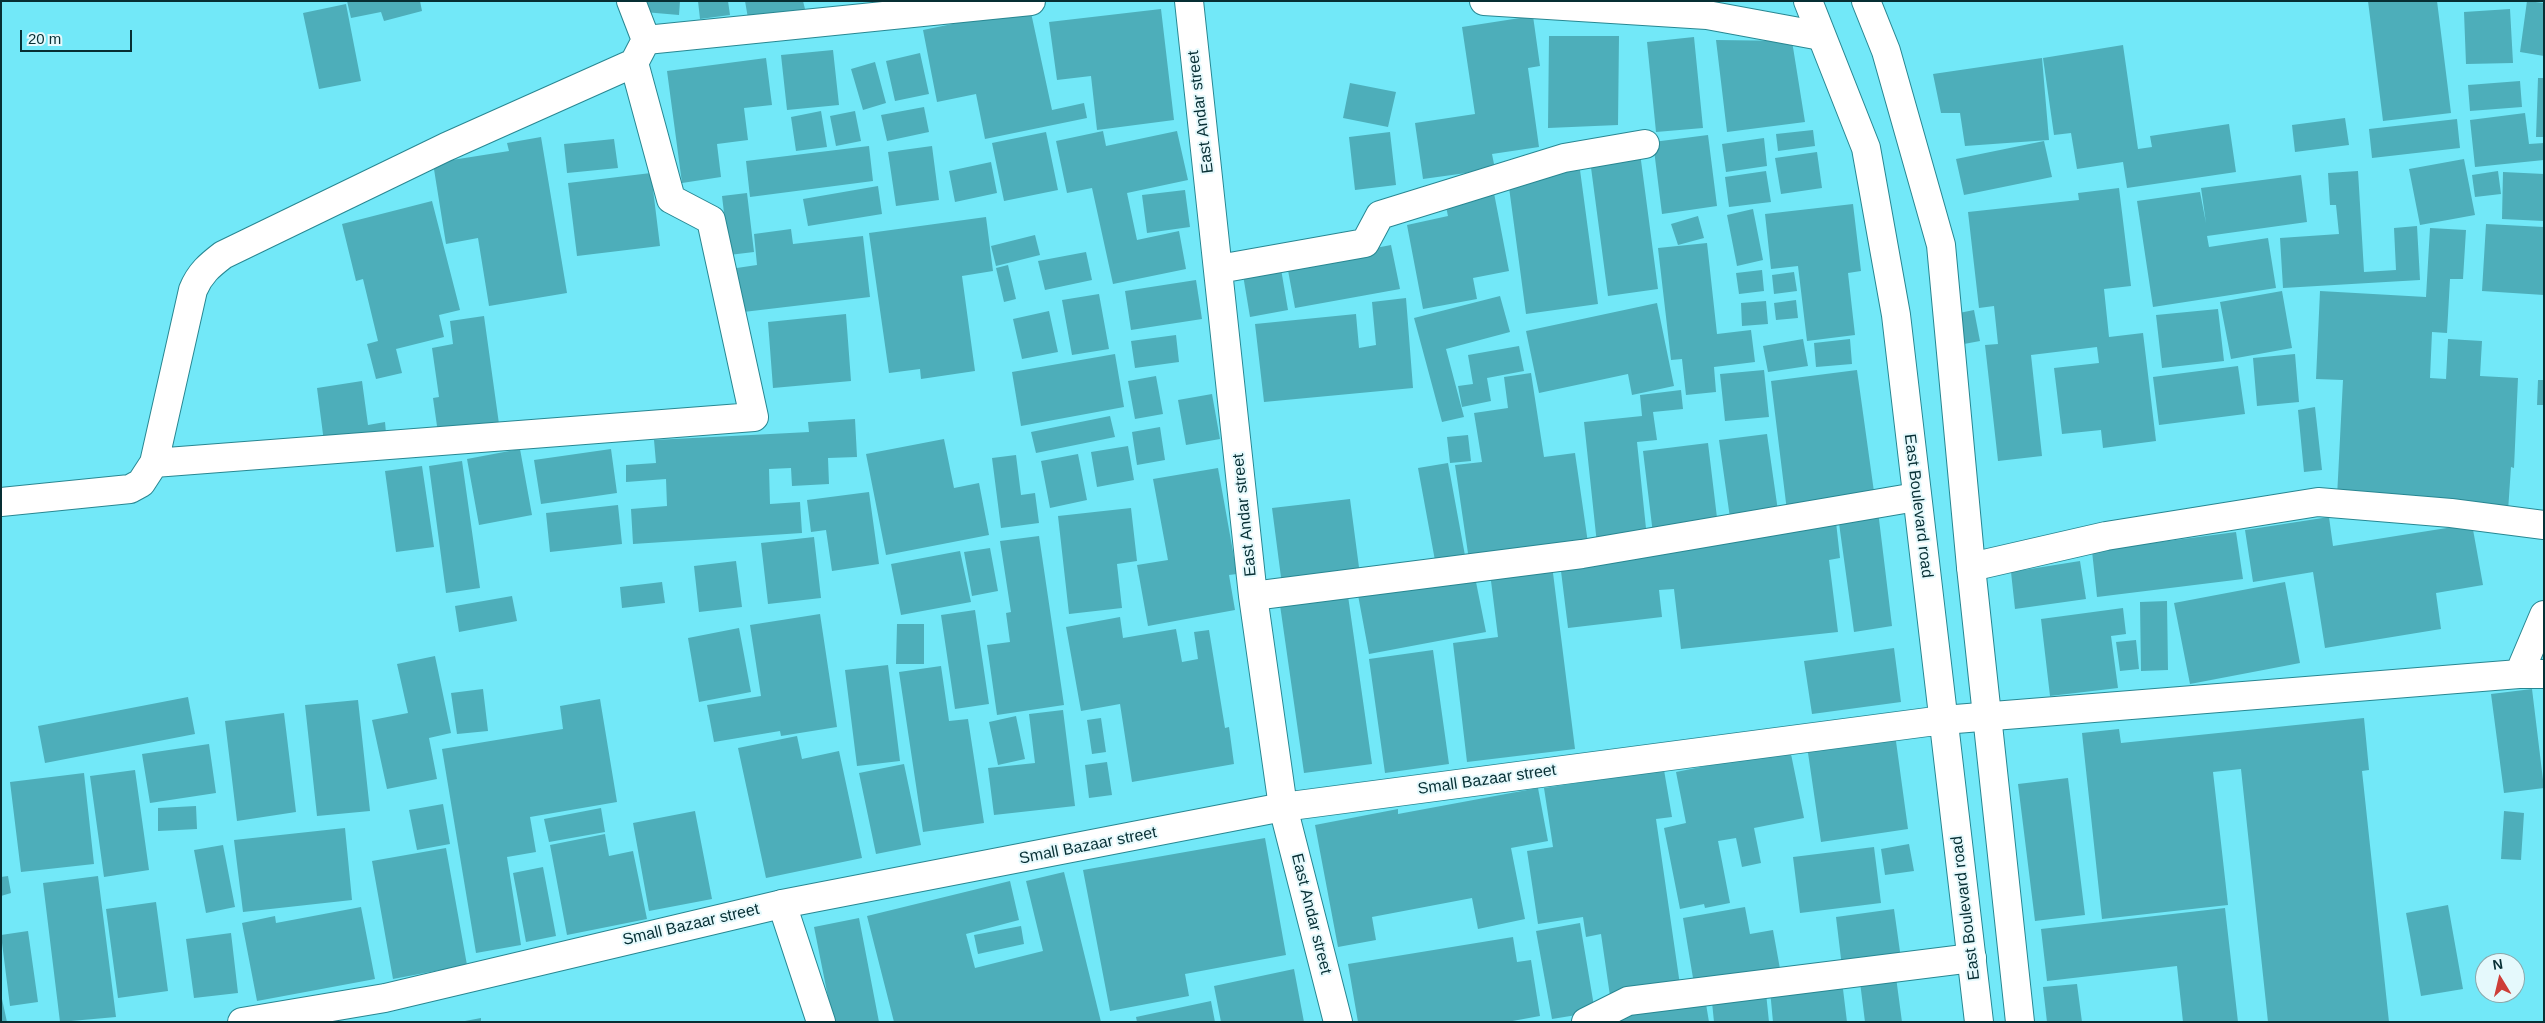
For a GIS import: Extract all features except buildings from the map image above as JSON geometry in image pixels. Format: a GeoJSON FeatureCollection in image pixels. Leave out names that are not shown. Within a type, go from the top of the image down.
{"type":"FeatureCollection","features":[{"type":"Feature","properties":{"kind":"street"},"geometry":{"type":"LineString","coordinates":[[154,463],[754,416],[711,220],[672,200],[631,1]]}},
{"type":"Feature","properties":{"kind":"street"},"geometry":{"type":"LineString","coordinates":[[1,502],[130,489],[141,483],[154,463],[193,290],[198,278],[207,267],[224,255],[640,52],[1031,1]]}},
{"type":"Feature","properties":{"kind":"street","name":"East Andar street"},"geometry":{"type":"LineString","coordinates":[[1189,1],[1253,596],[1283,807],[1338,1022]]}},
{"type":"Feature","properties":{"kind":"street"},"geometry":{"type":"LineString","coordinates":[[1484,1],[1707,15],[1821,36]]}},
{"type":"Feature","properties":{"kind":"street","name":"East Boulevard road"},"geometry":{"type":"LineString","coordinates":[[1808,1],[1866,148],[1896,315],[1942,720],[1979,1022]]}},
{"type":"Feature","properties":{"kind":"street"},"geometry":{"type":"LineString","coordinates":[[1866,1],[1886,51],[1941,245],[1971,567],[2020,1022]]}},
{"type":"Feature","properties":{"kind":"street"},"geometry":{"type":"LineString","coordinates":[[1219,270],[1365,243],[1380,214],[1564,158],[1645,144]]}},
{"type":"Feature","properties":{"kind":"street"},"geometry":{"type":"LineString","coordinates":[[1253,596],[1582,554],[1916,497]]}},
{"type":"Feature","properties":{"kind":"street"},"geometry":{"type":"LineString","coordinates":[[1971,567],[2106,536],[2318,502],[2451,513],[2544,525]]}},
{"type":"Feature","properties":{"kind":"street"},"geometry":{"type":"LineString","coordinates":[[2531,674],[2544,616]]}},
{"type":"Feature","properties":{"kind":"street","name":"Small Bazaar street"},"geometry":{"type":"LineString","coordinates":[[242,1022],[385,998],[782,904],[1283,807],[1942,720],[2531,674]]}},
{"type":"Feature","properties":{"kind":"street"},"geometry":{"type":"LineString","coordinates":[[782,904],[821,1022]]}},
{"type":"Feature","properties":{"kind":"street"},"geometry":{"type":"LineString","coordinates":[[1586,1022],[1628,1001],[1972,958]]}}]}
